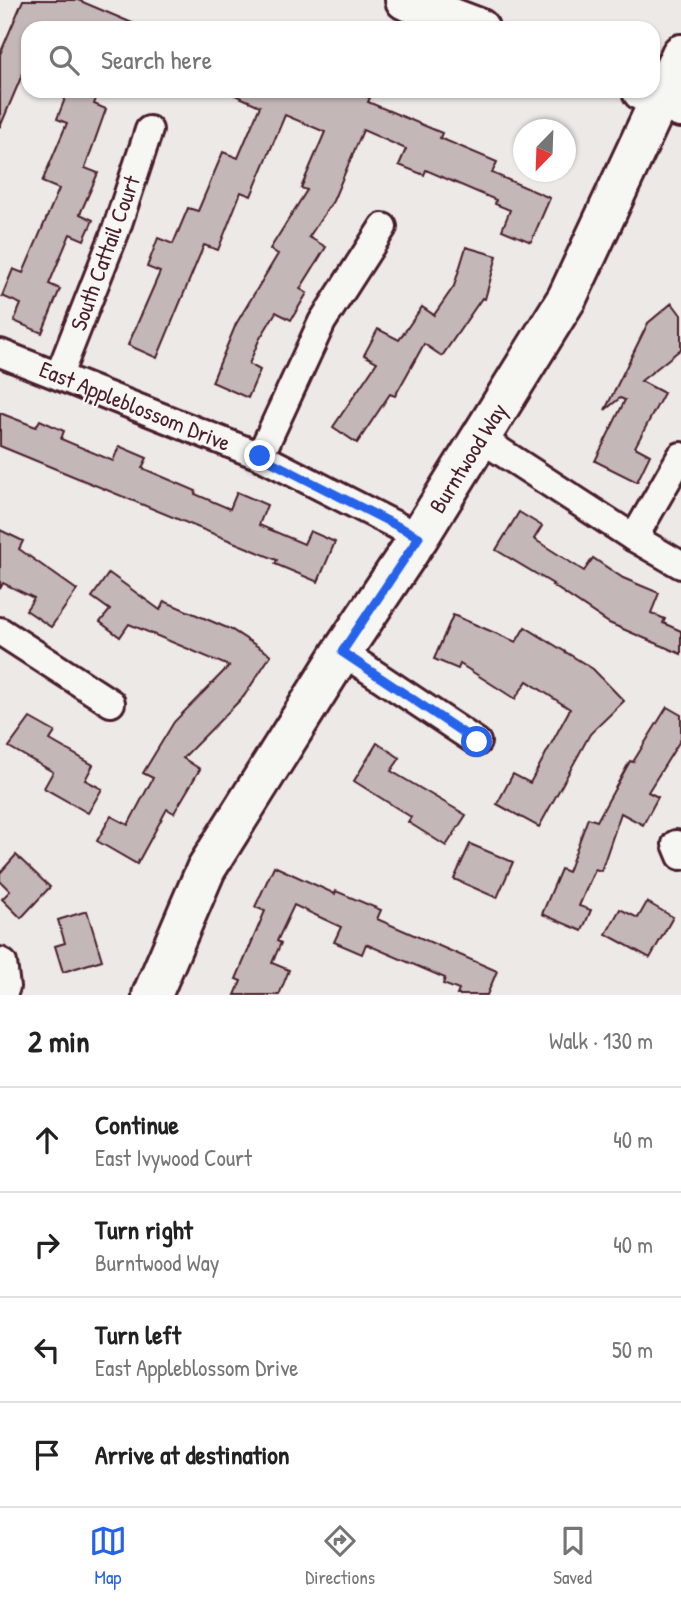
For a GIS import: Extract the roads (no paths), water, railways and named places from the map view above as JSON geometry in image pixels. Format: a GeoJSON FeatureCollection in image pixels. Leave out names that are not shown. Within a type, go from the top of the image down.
{"type":"FeatureCollection","features":[{"type":"Feature","properties":{"kind":"street"},"geometry":{"type":"LineString","coordinates":[[405,0],[460,21]]}},
{"type":"Feature","properties":{"kind":"street","name":"Burntwood Way"},"geometry":{"type":"LineString","coordinates":[[152,995],[206,869],[342,652],[419,537],[567,298],[681,54]]}},
{"type":"Feature","properties":{"kind":"street","name":"South Cattail Court"},"geometry":{"type":"LineString","coordinates":[[59,375],[115,233],[149,130]]}},
{"type":"Feature","properties":{"kind":"street"},"geometry":{"type":"LineString","coordinates":[[260,456],[322,322],[383,227]]}},
{"type":"Feature","properties":{"kind":"street","name":"East Appleblossom Drive"},"geometry":{"type":"LineString","coordinates":[[0,353],[260,456],[419,537]]}},
{"type":"Feature","properties":{"kind":"street"},"geometry":{"type":"LineString","coordinates":[[480,438],[634,538],[681,565]]}},
{"type":"Feature","properties":{"kind":"street"},"geometry":{"type":"LineString","coordinates":[[634,538],[681,456]]}},
{"type":"Feature","properties":{"kind":"street"},"geometry":{"type":"LineString","coordinates":[[0,631],[111,703]]}},
{"type":"Feature","properties":{"kind":"street"},"geometry":{"type":"LineString","coordinates":[[342,652],[477,742]]}},
{"type":"Feature","properties":{"kind":"street"},"geometry":{"type":"LineString","coordinates":[[0,961],[3,963],[6,987],[3,995]]}}]}
